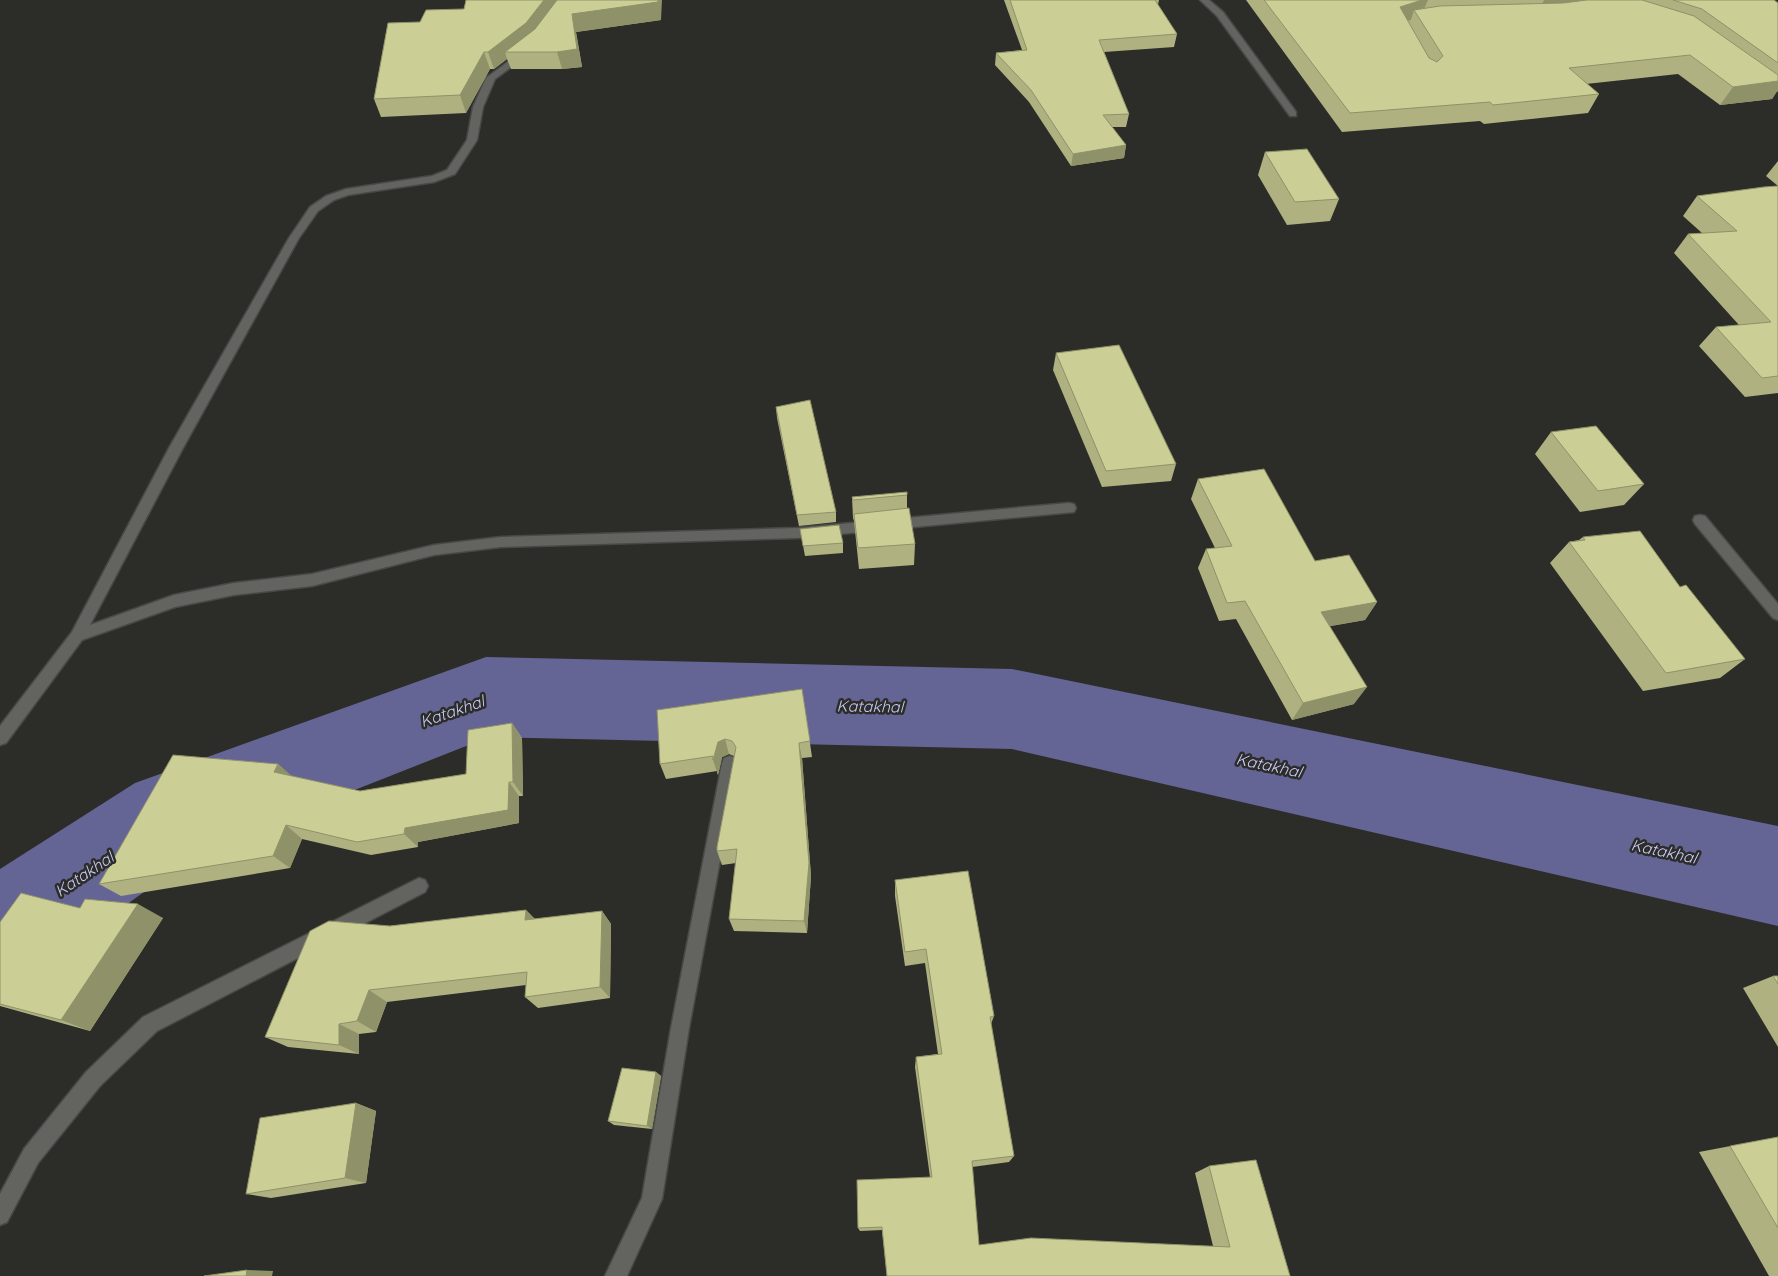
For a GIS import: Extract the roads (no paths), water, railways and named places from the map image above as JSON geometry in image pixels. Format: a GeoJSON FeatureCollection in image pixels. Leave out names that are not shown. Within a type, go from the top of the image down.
{"type":"FeatureCollection","features":[{"type":"Feature","properties":{"kind":"street"},"geometry":{"type":"LineString","coordinates":[[1204,0],[1220,14],[1293,114]]}},
{"type":"Feature","properties":{"kind":"street"},"geometry":{"type":"LineString","coordinates":[[0,738],[76,636],[195,415],[294,238],[314,209],[330,198],[346,192],[419,182],[434,179],[451,172],[472,140],[478,107],[491,78],[535,44]]}},
{"type":"Feature","properties":{"kind":"street"},"geometry":{"type":"LineString","coordinates":[[76,636],[174,601],[234,589],[312,580],[434,550],[501,542],[797,533],[1069,508]]}},
{"type":"Feature","properties":{"kind":"street"},"geometry":{"type":"LineString","coordinates":[[1700,520],[1778,614]]}},
{"type":"Feature","properties":{"kind":"street"},"geometry":{"type":"LineString","coordinates":[[616,1276],[652,1199],[680,1028],[730,764]]}},
{"type":"Feature","properties":{"kind":"street"},"geometry":{"type":"LineString","coordinates":[[0,1215],[31,1156],[93,1079],[150,1024],[419,886]]}},
{"type":"Feature","properties":{"kind":"waterway","name":"Katakhal"},"geometry":{"type":"LineString","coordinates":[[0,930],[170,816],[486,697],[1012,709],[1778,876]]}}]}
